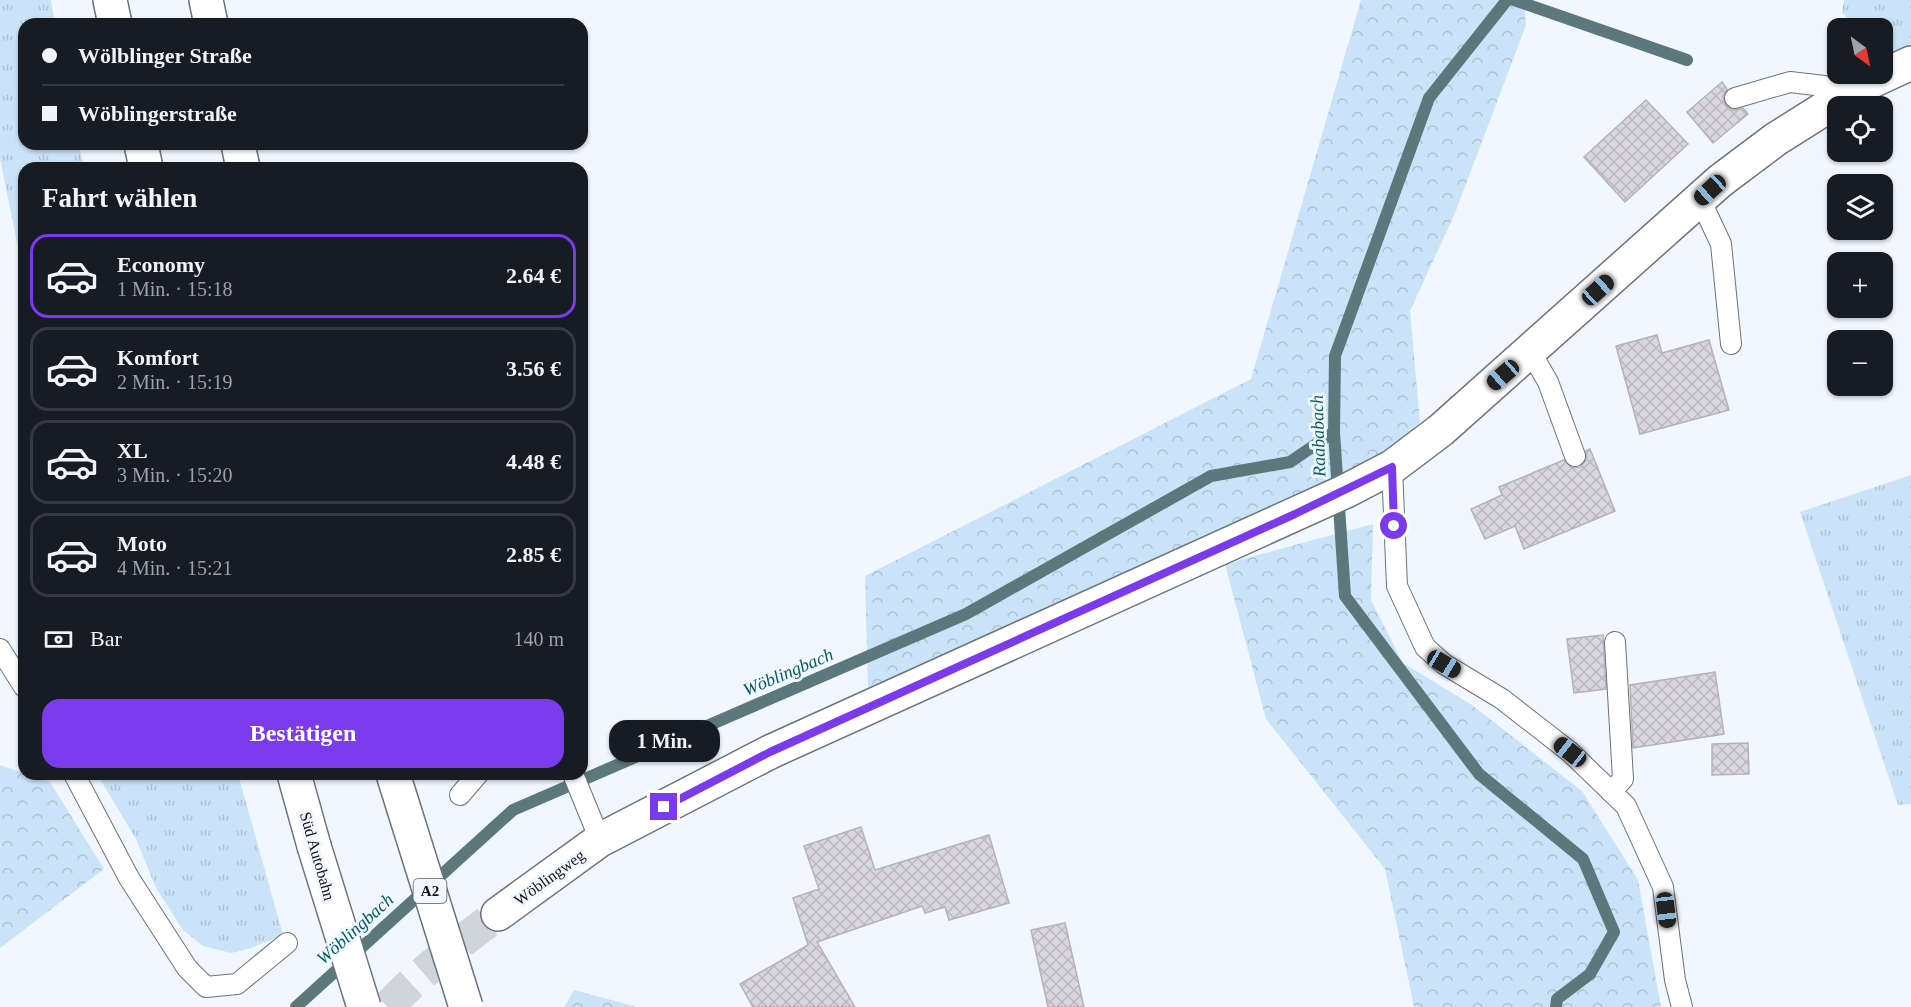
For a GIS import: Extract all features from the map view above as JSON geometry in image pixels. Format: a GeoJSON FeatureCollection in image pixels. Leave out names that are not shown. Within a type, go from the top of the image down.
{"type":"FeatureCollection","features":[{"type":"Feature","properties":{"kind":"main road"},"geometry":{"type":"LineString","coordinates":[[110,0],[114,18]]}},
{"type":"Feature","properties":{"kind":"main road"},"geometry":{"type":"LineString","coordinates":[[206,0],[210,18]]}},
{"type":"Feature","properties":{"kind":"main road","name":"Wöblingweg"},"geometry":{"type":"LineString","coordinates":[[1844,96],[1911,63]]}},
{"type":"Feature","properties":{"kind":"main road","name":"Wöblingweg"},"geometry":{"type":"LineString","coordinates":[[498,914],[597,833],[1378,475],[1441,430],[1720,181],[1776,139],[1827,107]]}},
{"type":"Feature","properties":{"kind":"main road","name":"Süd Autobahn"},"geometry":{"type":"LineString","coordinates":[[296,780],[364,1007]]}},
{"type":"Feature","properties":{"kind":"main road","name":"A2"},"geometry":{"type":"LineString","coordinates":[[395,780],[466,1007]]}},
{"type":"Feature","properties":{"kind":"lane"},"geometry":{"type":"LineString","coordinates":[[1735,98],[1790,82],[1824,86],[1836,96]]}},
{"type":"Feature","properties":{"kind":"lane"},"geometry":{"type":"LineString","coordinates":[[1700,199],[1721,244],[1731,344]]}},
{"type":"Feature","properties":{"kind":"lane"},"geometry":{"type":"LineString","coordinates":[[1530,351],[1548,382],[1575,456]]}},
{"type":"Feature","properties":{"kind":"lane"},"geometry":{"type":"LineString","coordinates":[[1378,475],[1397,586],[1425,647],[1444,664],[1502,699],[1570,752],[1626,806],[1662,887],[1675,980],[1682,1007]]}},
{"type":"Feature","properties":{"kind":"lane"},"geometry":{"type":"LineString","coordinates":[[1611,792],[1623,779],[1615,642]]}},
{"type":"Feature","properties":{"kind":"lane"},"geometry":{"type":"LineString","coordinates":[[0,649],[18,678]]}},
{"type":"Feature","properties":{"kind":"lane"},"geometry":{"type":"LineString","coordinates":[[77,780],[129,878],[187,968],[206,987],[237,984],[287,943]]}},
{"type":"Feature","properties":{"kind":"lane"},"geometry":{"type":"LineString","coordinates":[[460,795],[473,780]]}},
{"type":"Feature","properties":{"kind":"lane"},"geometry":{"type":"LineString","coordinates":[[575,780],[597,833]]}},
{"type":"Feature","properties":{"kind":"green space"},"geometry":{"type":"Polygon","coordinates":[[[0,0],[51,0],[54,18],[18,18],[18,150],[80,150],[83,162],[18,162],[18,248],[0,159],[0,0]]]}},
{"type":"Feature","properties":{"kind":"green space"},"geometry":{"type":"Polygon","coordinates":[[[1361,0],[1524,0],[1526,25],[1455,213],[1410,311],[1420,422],[1376,460],[868,688],[865,576],[1251,379],[1361,0]]]}},
{"type":"Feature","properties":{"kind":"green space"},"geometry":{"type":"Polygon","coordinates":[[[1844,0],[1911,0],[1911,46],[1893,54],[1893,18],[1848,18],[1842,13],[1844,0]]]}},
{"type":"Feature","properties":{"kind":"green space"},"geometry":{"type":"Polygon","coordinates":[[[1911,475],[1911,804],[1898,805],[1800,512],[1911,475]]]}},
{"type":"Feature","properties":{"kind":"green space"},"geometry":{"type":"Polygon","coordinates":[[[1373,524],[1371,600],[1403,663],[1472,705],[1582,791],[1638,880],[1661,1007],[1414,1007],[1385,869],[1266,719],[1225,564],[1373,524]]]}},
{"type":"Feature","properties":{"kind":"green space"},"geometry":{"type":"Polygon","coordinates":[[[0,765],[18,771],[18,780],[50,782],[104,869],[0,948],[0,765]]]}},
{"type":"Feature","properties":{"kind":"green space"},"geometry":{"type":"Polygon","coordinates":[[[101,780],[240,780],[283,935],[251,948],[231,953],[203,946],[183,930],[156,888],[136,839],[101,780]]]}},
{"type":"Feature","properties":{"kind":"green space"},"geometry":{"type":"Polygon","coordinates":[[[574,990],[637,1007],[564,1007],[574,990]]]}},
{"type":"Feature","properties":{"kind":"building"},"geometry":{"type":"Polygon","coordinates":[[[1722,82],[1727,89],[1723,96],[1726,106],[1733,110],[1743,108],[1748,114],[1713,143],[1687,112],[1722,82]]]}},
{"type":"Feature","properties":{"kind":"building"},"geometry":{"type":"Polygon","coordinates":[[[1646,100],[1688,144],[1625,202],[1584,157],[1646,100]]]}},
{"type":"Feature","properties":{"kind":"building"},"geometry":{"type":"Polygon","coordinates":[[[1657,335],[1662,353],[1709,340],[1729,410],[1640,434],[1616,346],[1657,335]]]}},
{"type":"Feature","properties":{"kind":"building"},"geometry":{"type":"Polygon","coordinates":[[[1590,449],[1615,511],[1524,549],[1515,526],[1485,539],[1471,509],[1502,495],[1499,487],[1564,460],[1572,468],[1580,467],[1587,459],[1586,451],[1590,449]]]}},
{"type":"Feature","properties":{"kind":"building"},"geometry":{"type":"Polygon","coordinates":[[[1603,635],[1606,689],[1574,693],[1567,639],[1603,635]]]}},
{"type":"Feature","properties":{"kind":"building"},"geometry":{"type":"Polygon","coordinates":[[[1715,672],[1724,734],[1633,748],[1630,685],[1715,672]]]}},
{"type":"Feature","properties":{"kind":"building"},"geometry":{"type":"Polygon","coordinates":[[[1748,743],[1749,774],[1712,775],[1712,744],[1748,743]]]}},
{"type":"Feature","properties":{"kind":"building"},"geometry":{"type":"Polygon","coordinates":[[[861,827],[875,870],[989,835],[1009,903],[949,920],[945,907],[925,913],[922,906],[817,942],[855,1007],[753,1007],[740,984],[808,945],[793,898],[819,889],[804,846],[861,827]]]}},
{"type":"Feature","properties":{"kind":"building"},"geometry":{"type":"Polygon","coordinates":[[[1065,923],[1084,1007],[1048,1007],[1031,930],[1065,923]]]}},
{"type":"Feature","properties":{"kind":"waterway","name":"Raababach"},"geometry":{"type":"LineString","coordinates":[[1507,0],[1429,98],[1335,356],[1334,432],[1345,596],[1479,774],[1583,859],[1614,932],[1590,974],[1557,999],[1556,1007]]}},
{"type":"Feature","properties":{"kind":"waterway"},"geometry":{"type":"LineString","coordinates":[[1514,0],[1687,60]]}},
{"type":"Feature","properties":{"kind":"waterway","name":"Wöblingbach"},"geometry":{"type":"LineString","coordinates":[[588,778],[966,614],[1211,476],[1290,462],[1334,432]]}},
{"type":"Feature","properties":{"kind":"waterway","name":"Wöblingbach"},"geometry":{"type":"LineString","coordinates":[[296,1007],[513,810],[582,780]]}},
{"type":"Feature","properties":{"kind":"tunnel"},"geometry":{"type":"LineString","coordinates":[[388,1007],[427,970],[498,914]]}},
{"type":"Feature","properties":{"kind":"route"},"geometry":{"type":"LineString","coordinates":[[664,807],[770,752],[1346,491],[1392,467],[1394,526]]}}]}
